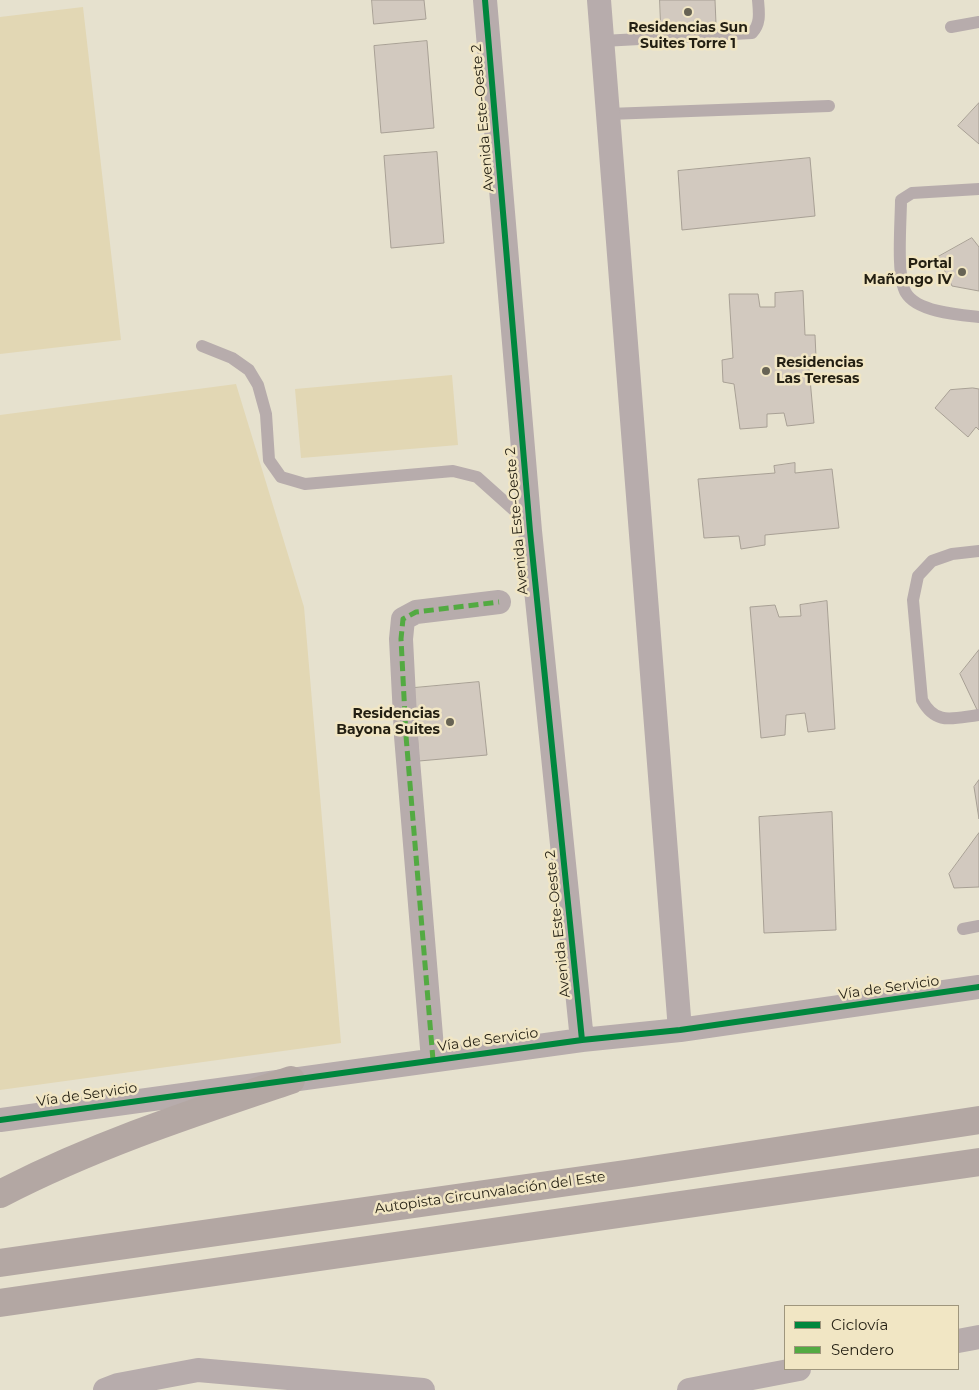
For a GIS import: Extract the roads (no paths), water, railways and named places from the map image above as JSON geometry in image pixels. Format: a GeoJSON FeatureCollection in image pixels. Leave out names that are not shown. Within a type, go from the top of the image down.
{"type":"FeatureCollection","features":[{"type":"Feature","properties":{"kind":"highway"},"geometry":{"type":"LineString","coordinates":[[0,1194],[47,1170],[142,1130],[291,1080]]}},
{"type":"Feature","properties":{"kind":"highway","name":"Autopista Circunvalación del Este"},"geometry":{"type":"LineString","coordinates":[[0,1263],[632,1173],[979,1120]]}},
{"type":"Feature","properties":{"kind":"highway"},"geometry":{"type":"LineString","coordinates":[[0,1303],[979,1162]]}},
{"type":"Feature","properties":{"kind":"street","name":"Avenida Este-Oeste 2"},"geometry":{"type":"LineString","coordinates":[[485,0],[530,531],[582,1040]]}},
{"type":"Feature","properties":{"kind":"street"},"geometry":{"type":"LineString","coordinates":[[599,0],[680,1030]]}},
{"type":"Feature","properties":{"kind":"street"},"geometry":{"type":"LineString","coordinates":[[434,1060],[406,736],[401,639],[403,619],[416,612],[498,602]]}},
{"type":"Feature","properties":{"kind":"street","name":"Vía de Servicio"},"geometry":{"type":"LineString","coordinates":[[0,1120],[582,1040],[680,1030],[979,986]]}},
{"type":"Feature","properties":{"kind":"street"},"geometry":{"type":"LineString","coordinates":[[959,1341],[979,1337]]}},
{"type":"Feature","properties":{"kind":"street"},"geometry":{"type":"LineString","coordinates":[[105,1390],[118,1385],[198,1370],[423,1390]]}},
{"type":"Feature","properties":{"kind":"street"},"geometry":{"type":"LineString","coordinates":[[689,1390],[794,1370]]}},
{"type":"Feature","properties":{"kind":"lane"},"geometry":{"type":"LineString","coordinates":[[602,41],[752,32],[757,28],[759,18],[758,0]]}},
{"type":"Feature","properties":{"kind":"lane"},"geometry":{"type":"LineString","coordinates":[[952,27],[979,22]]}},
{"type":"Feature","properties":{"kind":"lane"},"geometry":{"type":"LineString","coordinates":[[608,114],[829,106]]}},
{"type":"Feature","properties":{"kind":"lane"},"geometry":{"type":"LineString","coordinates":[[979,189],[912,193],[901,200],[901,276],[907,294],[917,302],[942,313],[979,317]]}},
{"type":"Feature","properties":{"kind":"lane"},"geometry":{"type":"LineString","coordinates":[[202,346],[232,358],[249,370],[258,385],[266,414],[269,460],[281,477],[305,484],[453,471],[477,477],[514,512],[530,531]]}},
{"type":"Feature","properties":{"kind":"lane"},"geometry":{"type":"LineString","coordinates":[[979,551],[952,554],[932,561],[918,576],[913,600],[922,700],[929,713],[944,719],[979,715]]}},
{"type":"Feature","properties":{"kind":"lane"},"geometry":{"type":"LineString","coordinates":[[964,929],[979,926]]}},
{"type":"Feature","properties":{"kind":"place","name":"Residencias Sun Suites Torre 1"},"geometry":{"type":"Point","coordinates":[688,12]}},
{"type":"Feature","properties":{"kind":"place","name":"Portal Mañongo IV"},"geometry":{"type":"Point","coordinates":[962,272]}},
{"type":"Feature","properties":{"kind":"place","name":"Residencias Las Teresas"},"geometry":{"type":"Point","coordinates":[766,371]}},
{"type":"Feature","properties":{"kind":"place","name":"Residencias Bayona Suites"},"geometry":{"type":"Point","coordinates":[450,722]}}]}
